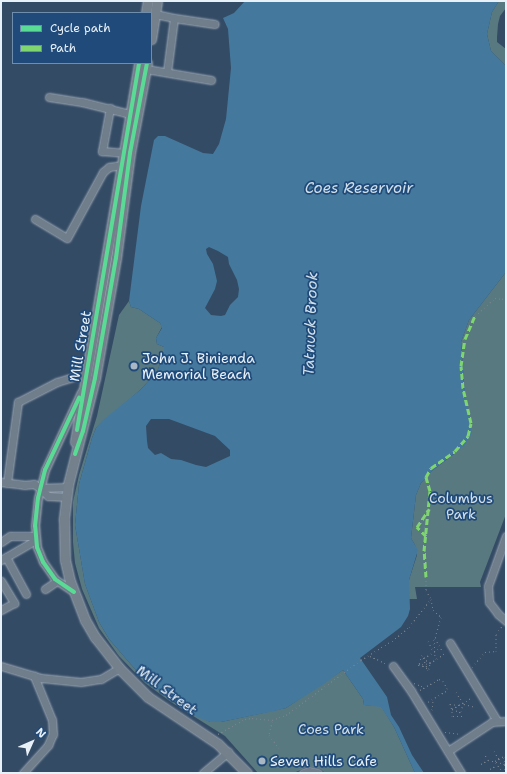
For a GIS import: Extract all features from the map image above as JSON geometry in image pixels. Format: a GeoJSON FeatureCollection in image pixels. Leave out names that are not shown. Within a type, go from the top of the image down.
{"type":"FeatureCollection","features":[{"type":"Feature","properties":{"kind":"main road"},"geometry":{"type":"LineString","coordinates":[[148,1],[150,12]]}},
{"type":"Feature","properties":{"kind":"main road"},"geometry":{"type":"LineString","coordinates":[[151,12],[157,1]]}},
{"type":"Feature","properties":{"kind":"main road","name":"Mill Street"},"geometry":{"type":"LineString","coordinates":[[144,65],[136,106],[116,258],[95,378],[68,487],[64,527],[65,554],[74,592],[85,620],[95,637],[118,668],[148,697],[228,752],[247,773]]}},
{"type":"Feature","properties":{"kind":"main road","name":"Mill Street"},"geometry":{"type":"LineString","coordinates":[[75,454],[76,432],[123,153],[130,114],[136,106]]}},
{"type":"Feature","properties":{"kind":"street"},"geometry":{"type":"LineString","coordinates":[[152,14],[215,24]]}},
{"type":"Feature","properties":{"kind":"street"},"geometry":{"type":"LineString","coordinates":[[168,72],[174,18]]}},
{"type":"Feature","properties":{"kind":"street"},"geometry":{"type":"LineString","coordinates":[[144,65],[168,72],[211,80]]}},
{"type":"Feature","properties":{"kind":"street"},"geometry":{"type":"LineString","coordinates":[[49,97],[82,102],[130,114]]}},
{"type":"Feature","properties":{"kind":"street"},"geometry":{"type":"LineString","coordinates":[[110,108],[102,151],[123,153]]}},
{"type":"Feature","properties":{"kind":"street"},"geometry":{"type":"LineString","coordinates":[[36,219],[67,238],[102,172],[109,167],[121,165]]}},
{"type":"Feature","properties":{"kind":"street"},"geometry":{"type":"LineString","coordinates":[[67,498],[48,496],[34,484],[24,485],[4,482],[18,402],[57,382],[87,373]]}},
{"type":"Feature","properties":{"kind":"street"},"geometry":{"type":"LineString","coordinates":[[74,592],[57,581],[43,562],[35,538],[36,507],[40,488],[49,462],[85,384]]}},
{"type":"Feature","properties":{"kind":"street"},"geometry":{"type":"LineString","coordinates":[[40,488],[68,487]]}},
{"type":"Feature","properties":{"kind":"street"},"geometry":{"type":"LineString","coordinates":[[1,535],[35,538]]}},
{"type":"Feature","properties":{"kind":"street"},"geometry":{"type":"LineString","coordinates":[[1,542],[10,536]]}},
{"type":"Feature","properties":{"kind":"street"},"geometry":{"type":"LineString","coordinates":[[506,536],[488,586],[489,602],[498,614],[506,621]]}},
{"type":"Feature","properties":{"kind":"street"},"geometry":{"type":"LineString","coordinates":[[26,594],[4,558],[35,538]]}},
{"type":"Feature","properties":{"kind":"street"},"geometry":{"type":"LineString","coordinates":[[1,581],[14,603],[1,610]]}},
{"type":"Feature","properties":{"kind":"street"},"geometry":{"type":"LineString","coordinates":[[45,589],[57,581]]}},
{"type":"Feature","properties":{"kind":"street"},"geometry":{"type":"LineString","coordinates":[[450,643],[497,721]]}},
{"type":"Feature","properties":{"kind":"street"},"geometry":{"type":"LineString","coordinates":[[1,666],[34,676],[73,681],[90,681],[106,677],[118,668]]}},
{"type":"Feature","properties":{"kind":"street"},"geometry":{"type":"LineString","coordinates":[[393,666],[411,691],[461,773]]}},
{"type":"Feature","properties":{"kind":"street"},"geometry":{"type":"LineString","coordinates":[[23,773],[48,745],[53,734],[52,720],[34,676]]}},
{"type":"Feature","properties":{"kind":"street"},"geometry":{"type":"LineString","coordinates":[[448,751],[492,722],[506,721]]}},
{"type":"Feature","properties":{"kind":"street"},"geometry":{"type":"LineString","coordinates":[[203,773],[228,752]]}},
{"type":"Feature","properties":{"kind":"street"},"geometry":{"type":"LineString","coordinates":[[303,773],[309,771],[318,773]]}},
{"type":"Feature","properties":{"kind":"path"},"geometry":{"type":"LineString","coordinates":[[475,316],[495,298],[502,299],[506,297]]}},
{"type":"Feature","properties":{"kind":"path"},"geometry":{"type":"LineString","coordinates":[[426,577],[426,590],[431,599],[433,610],[441,617],[435,638],[435,660]]}},
{"type":"Feature","properties":{"kind":"path"},"geometry":{"type":"LineString","coordinates":[[218,734],[245,719],[252,718],[272,720],[286,715],[344,672],[361,660],[370,656],[409,627],[431,599]]}},
{"type":"Feature","properties":{"kind":"path"},"geometry":{"type":"LineString","coordinates":[[467,671],[485,652],[496,651],[496,634],[506,621]]}},
{"type":"Feature","properties":{"kind":"path"},"geometry":{"type":"LineString","coordinates":[[435,638],[440,648]]}},
{"type":"Feature","properties":{"kind":"path"},"geometry":{"type":"LineString","coordinates":[[428,641],[434,652]]}},
{"type":"Feature","properties":{"kind":"path"},"geometry":{"type":"LineString","coordinates":[[424,658],[450,643]]}},
{"type":"Feature","properties":{"kind":"path"},"geometry":{"type":"LineString","coordinates":[[419,665],[435,660],[444,654]]}},
{"type":"Feature","properties":{"kind":"path"},"geometry":{"type":"LineString","coordinates":[[419,665],[421,655],[430,662]]}},
{"type":"Feature","properties":{"kind":"path"},"geometry":{"type":"LineString","coordinates":[[370,656],[393,666]]}},
{"type":"Feature","properties":{"kind":"path"},"geometry":{"type":"LineString","coordinates":[[424,658],[428,669]]}},
{"type":"Feature","properties":{"kind":"path"},"geometry":{"type":"LineString","coordinates":[[428,669],[430,662]]}},
{"type":"Feature","properties":{"kind":"path"},"geometry":{"type":"LineString","coordinates":[[419,665],[428,669]]}},
{"type":"Feature","properties":{"kind":"path"},"geometry":{"type":"LineString","coordinates":[[418,692],[439,679],[443,680],[447,688],[446,691],[425,704]]}},
{"type":"Feature","properties":{"kind":"path"},"geometry":{"type":"LineString","coordinates":[[412,682],[425,687]]}},
{"type":"Feature","properties":{"kind":"path"},"geometry":{"type":"LineString","coordinates":[[456,692],[463,704]]}},
{"type":"Feature","properties":{"kind":"path"},"geometry":{"type":"LineString","coordinates":[[459,705],[450,704],[452,716],[462,716],[460,712],[463,704],[471,698]]}},
{"type":"Feature","properties":{"kind":"path"},"geometry":{"type":"LineString","coordinates":[[432,714],[433,699]]}},
{"type":"Feature","properties":{"kind":"path"},"geometry":{"type":"LineString","coordinates":[[452,709],[463,704],[476,706]]}},
{"type":"Feature","properties":{"kind":"path"},"geometry":{"type":"LineString","coordinates":[[452,709],[460,712]]}},
{"type":"Feature","properties":{"kind":"path"},"geometry":{"type":"LineString","coordinates":[[272,720],[269,735],[279,748]]}},
{"type":"Feature","properties":{"kind":"path"},"geometry":{"type":"LineString","coordinates":[[442,732],[463,734]]}},
{"type":"Feature","properties":{"kind":"path"},"geometry":{"type":"LineString","coordinates":[[494,751],[499,759]]}},
{"type":"Feature","properties":{"kind":"path"},"geometry":{"type":"LineString","coordinates":[[485,754],[488,760]]}},
{"type":"Feature","properties":{"kind":"path"},"geometry":{"type":"LineString","coordinates":[[495,761],[505,755]]}},
{"type":"Feature","properties":{"kind":"path"},"geometry":{"type":"LineString","coordinates":[[504,773],[505,755]]}},
{"type":"Feature","properties":{"kind":"path"},"geometry":{"type":"LineString","coordinates":[[481,764],[488,760],[505,764]]}},
{"type":"Feature","properties":{"kind":"path"},"geometry":{"type":"LineString","coordinates":[[495,761],[504,773]]}},
{"type":"Feature","properties":{"kind":"path"},"geometry":{"type":"LineString","coordinates":[[490,769],[498,765]]}},
{"type":"Feature","properties":{"kind":"green space"},"geometry":{"type":"Polygon","coordinates":[[[499,1],[506,1],[506,8],[500,16],[498,24],[497,42],[506,49],[506,66],[491,51],[487,34],[492,12],[499,1]]]}},
{"type":"Feature","properties":{"kind":"green space","name":"Columbus Park"},"geometry":{"type":"Polygon","coordinates":[[[506,272],[506,514],[480,582],[481,587],[415,587],[417,599],[409,599],[409,580],[417,555],[415,545],[411,538],[416,495],[421,483],[433,470],[454,454],[465,397],[461,342],[469,320],[506,272]]]}},
{"type":"Feature","properties":{"kind":"green space","name":"Coes Park"},"geometry":{"type":"Polygon","coordinates":[[[129,301],[131,307],[139,309],[160,323],[162,327],[156,338],[157,344],[164,347],[164,352],[157,372],[140,390],[96,428],[79,484],[75,525],[85,584],[99,622],[109,639],[134,668],[161,692],[175,703],[210,722],[221,722],[286,708],[343,670],[363,699],[364,705],[381,706],[394,727],[415,773],[325,773],[321,769],[308,766],[294,773],[258,773],[225,736],[171,702],[145,683],[119,656],[99,628],[82,589],[75,563],[73,542],[73,502],[79,475],[97,416],[119,315],[129,301]]]}},
{"type":"Feature","properties":{"kind":"water","name":"Coes Reservoir"},"geometry":{"type":"Polygon","coordinates":[[[245,1],[499,1],[492,12],[487,34],[491,51],[506,66],[506,272],[469,320],[461,342],[464,385],[472,433],[465,445],[433,470],[421,483],[416,495],[411,538],[418,550],[409,580],[410,609],[408,616],[401,627],[360,658],[387,697],[391,715],[399,727],[412,755],[424,773],[415,773],[394,727],[381,707],[364,705],[363,699],[343,670],[286,708],[221,722],[210,722],[197,717],[161,692],[134,668],[109,639],[99,622],[85,584],[75,525],[79,484],[92,438],[96,428],[103,420],[140,390],[157,372],[164,352],[164,347],[157,344],[156,338],[162,328],[160,323],[139,309],[131,307],[129,301],[141,206],[154,140],[158,136],[165,136],[203,153],[213,154],[219,144],[226,119],[231,68],[228,29],[223,18],[234,13],[245,1]],[[209,247],[206,249],[207,254],[213,264],[217,281],[215,289],[205,308],[211,315],[221,316],[225,315],[230,305],[238,297],[239,289],[237,280],[229,264],[228,257],[209,247]],[[151,419],[146,426],[147,441],[148,448],[155,455],[161,453],[171,459],[181,460],[206,467],[230,456],[230,450],[215,436],[169,419],[151,419]]]}},
{"type":"Feature","properties":{"kind":"marked path"},"geometry":{"type":"LineString","coordinates":[[426,577],[424,551],[430,491],[426,477],[431,468],[455,451],[468,436],[471,423],[463,388],[461,366],[465,339],[475,316]]}},
{"type":"Feature","properties":{"kind":"marked path"},"geometry":{"type":"LineString","coordinates":[[426,536],[417,527],[429,509]]}},
{"type":"Feature","properties":{"kind":"cycle path"},"geometry":{"type":"LineString","coordinates":[[77,430],[139,64]]}},
{"type":"Feature","properties":{"kind":"cycle path"},"geometry":{"type":"LineString","coordinates":[[75,454],[83,431],[95,378],[116,258],[130,153],[147,64]]}},
{"type":"Feature","properties":{"kind":"cycle path"},"geometry":{"type":"LineString","coordinates":[[74,592],[55,579],[43,562],[37,547],[35,526],[38,498],[45,470],[79,398]]}},
{"type":"Feature","properties":{"kind":"place","name":"John J. Binienda Memorial Beach"},"geometry":{"type":"Point","coordinates":[134,366]}},
{"type":"Feature","properties":{"kind":"place","name":"Seven Hills Cafe"},"geometry":{"type":"Point","coordinates":[262,761]}},
{"type":"Feature","properties":{"kind":"water label","name":"Tatnuck Brook"},"geometry":{"type":"Point","coordinates":[311,324]}}]}
